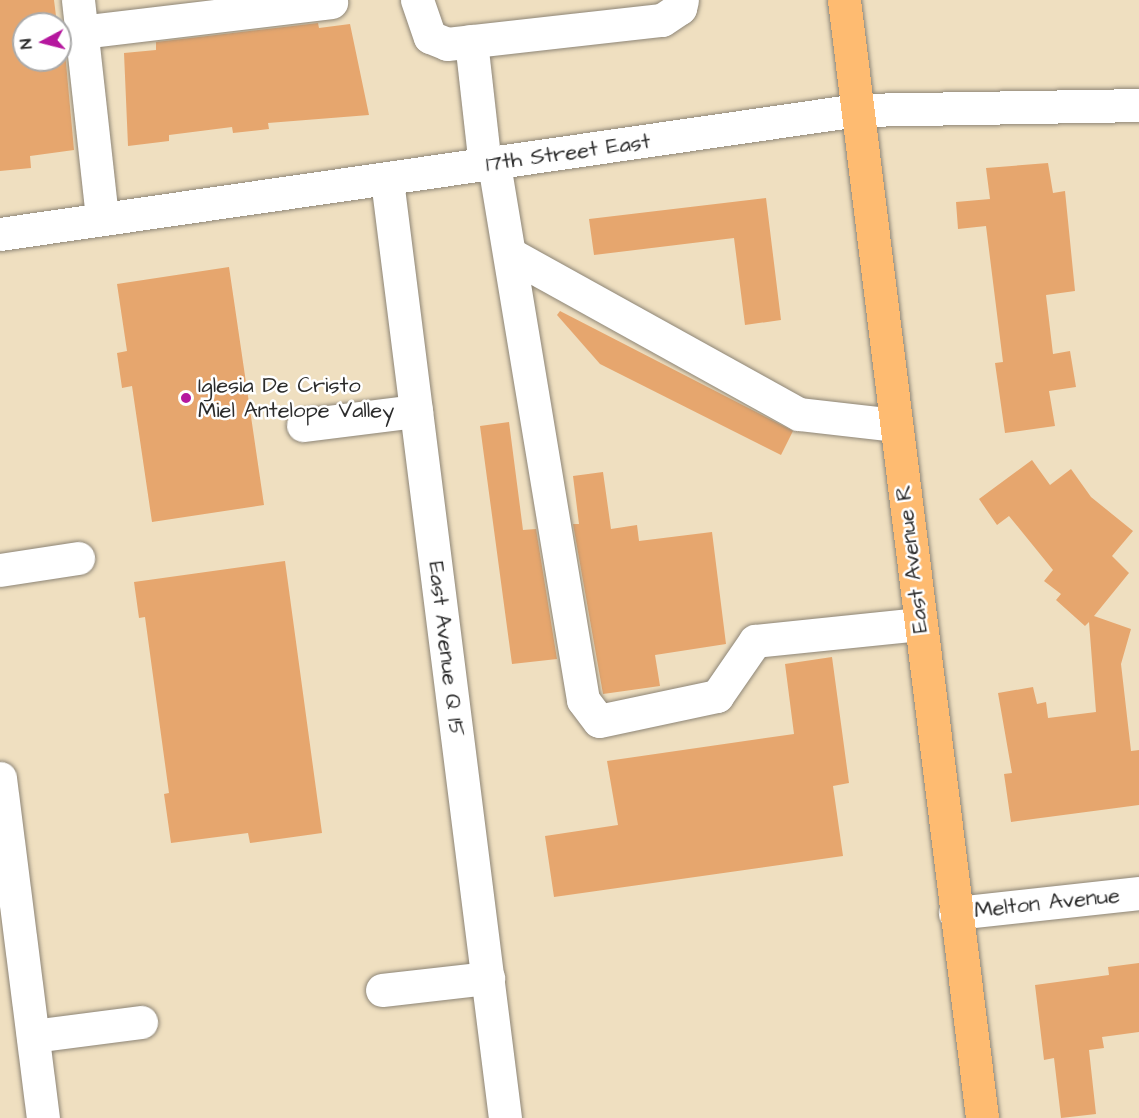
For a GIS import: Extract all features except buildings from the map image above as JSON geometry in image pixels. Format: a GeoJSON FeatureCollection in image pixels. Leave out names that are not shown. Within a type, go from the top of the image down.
{"type":"FeatureCollection","features":[{"type":"Feature","properties":{"kind":"main road","name":"East Avenue R"},"geometry":{"type":"LineString","coordinates":[[843,0],[982,1118]]}},
{"type":"Feature","properties":{"kind":"street"},"geometry":{"type":"LineString","coordinates":[[78,0],[102,219]]}},
{"type":"Feature","properties":{"kind":"street"},"geometry":{"type":"LineString","coordinates":[[417,0],[430,37],[447,44],[662,20],[680,8],[682,0]]}},
{"type":"Feature","properties":{"kind":"street"},"geometry":{"type":"LineString","coordinates":[[81,32],[331,3]]}},
{"type":"Feature","properties":{"kind":"street"},"geometry":{"type":"LineString","coordinates":[[471,41],[490,164],[510,254],[583,700],[599,721],[717,696],[755,641],[920,624]]}},
{"type":"Feature","properties":{"kind":"street","name":"17th Street East"},"geometry":{"type":"LineString","coordinates":[[0,234],[387,180],[857,110],[1139,105]]}},
{"type":"Feature","properties":{"kind":"street","name":"East Avenue Q 15"},"geometry":{"type":"LineString","coordinates":[[387,180],[505,1118]]}},
{"type":"Feature","properties":{"kind":"street"},"geometry":{"type":"LineString","coordinates":[[510,254],[799,414],[895,425]]}},
{"type":"Feature","properties":{"kind":"street"},"geometry":{"type":"LineString","coordinates":[[303,425],[416,411]]}},
{"type":"Feature","properties":{"kind":"street"},"geometry":{"type":"LineString","coordinates":[[0,570],[78,558]]}},
{"type":"Feature","properties":{"kind":"street"},"geometry":{"type":"LineString","coordinates":[[0,778],[43,1118]]}},
{"type":"Feature","properties":{"kind":"street","name":"Melton Avenue"},"geometry":{"type":"LineString","coordinates":[[955,914],[1139,893]]}},
{"type":"Feature","properties":{"kind":"street"},"geometry":{"type":"LineString","coordinates":[[382,990],[488,978]]}},
{"type":"Feature","properties":{"kind":"street"},"geometry":{"type":"LineString","coordinates":[[33,1036],[141,1022]]}},
{"type":"Feature","properties":{"kind":"place","name":"Iglesia De Cristo Miel Antelope Valley"},"geometry":{"type":"Point","coordinates":[186,398]}}]}
